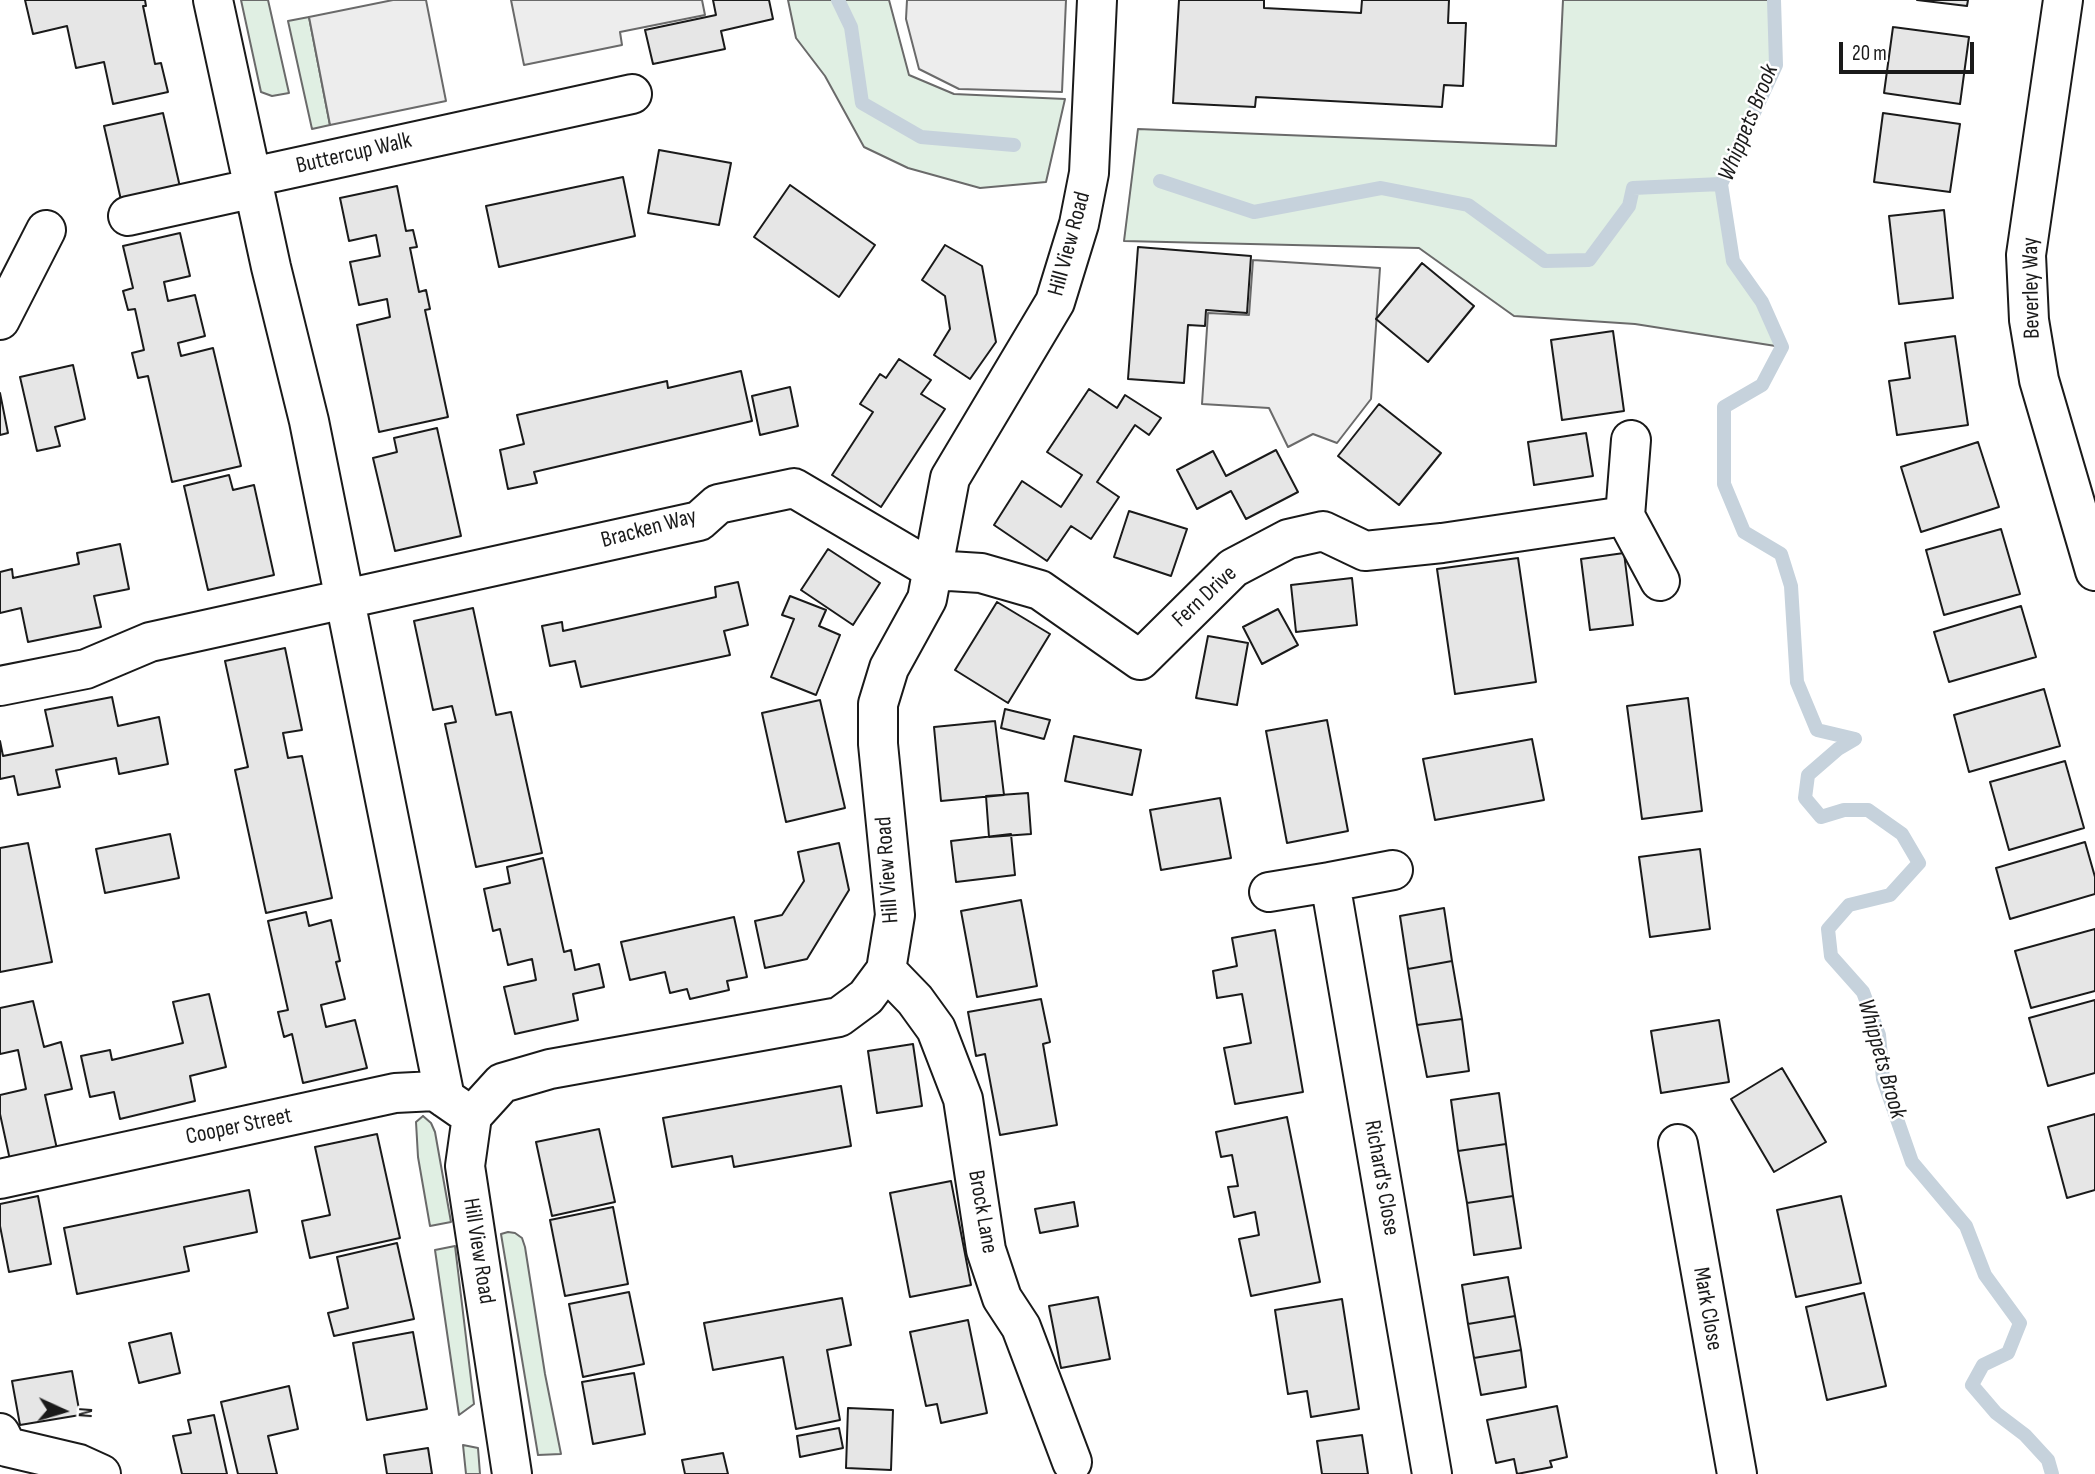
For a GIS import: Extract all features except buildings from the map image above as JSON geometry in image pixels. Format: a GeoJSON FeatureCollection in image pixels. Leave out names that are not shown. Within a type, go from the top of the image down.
{"type":"FeatureCollection","features":[{"type":"Feature","properties":{"kind":"street"},"geometry":{"type":"LineString","coordinates":[[213,0],[271,267],[309,421],[427,1009],[458,1107]]}},
{"type":"Feature","properties":{"kind":"street","name":"Hill View Road"},"geometry":{"type":"LineString","coordinates":[[512,1474],[458,1107],[502,1083],[550,1069],[839,1017],[866,997],[886,970],[895,915],[878,744],[878,704],[889,668],[928,599],[950,478],[1055,302],[1079,224],[1089,173],[1097,0]]}},
{"type":"Feature","properties":{"kind":"street","name":"Beverley Way"},"geometry":{"type":"LineString","coordinates":[[2063,0],[2026,255],[2029,320],[2039,380],[2095,570]]}},
{"type":"Feature","properties":{"kind":"street","name":"Buttercup Walk"},"geometry":{"type":"LineString","coordinates":[[128,216],[254,182],[632,94]]}},
{"type":"Feature","properties":{"kind":"street"},"geometry":{"type":"LineString","coordinates":[[0,320],[46,230]]}},
{"type":"Feature","properties":{"kind":"street"},"geometry":{"type":"LineString","coordinates":[[1631,440],[1625,516],[1660,581]]}},
{"type":"Feature","properties":{"kind":"street","name":"Bracken Way"},"geometry":{"type":"LineString","coordinates":[[0,686],[86,669],[150,642],[699,521],[718,504],[794,488],[933,570]]}},
{"type":"Feature","properties":{"kind":"street","name":"Fern Drive"},"geometry":{"type":"LineString","coordinates":[[933,570],[981,573],[1040,590],[1140,660],[1233,568],[1288,539],[1323,531],[1365,551],[1522,533],[1625,516]]}},
{"type":"Feature","properties":{"kind":"street"},"geometry":{"type":"LineString","coordinates":[[1269,892],[1393,870]]}},
{"type":"Feature","properties":{"kind":"street","name":"Richard's Close"},"geometry":{"type":"LineString","coordinates":[[1330,882],[1432,1474]]}},
{"type":"Feature","properties":{"kind":"street","name":"Brock Lane"},"geometry":{"type":"LineString","coordinates":[[886,970],[915,1000],[936,1029],[963,1099],[986,1250],[1002,1298],[1021,1327],[1072,1462]]}},
{"type":"Feature","properties":{"kind":"street","name":"Cooper Street"},"geometry":{"type":"LineString","coordinates":[[0,1179],[395,1093],[435,1091],[458,1107]]}},
{"type":"Feature","properties":{"kind":"street","name":"Mark Close"},"geometry":{"type":"LineString","coordinates":[[1678,1144],[1737,1474]]}},
{"type":"Feature","properties":{"kind":"street"},"geometry":{"type":"LineString","coordinates":[[0,1433],[8,1447],[79,1464],[101,1474]]}},
{"type":"Feature","properties":{"kind":"green space"},"geometry":{"type":"Polygon","coordinates":[[[241,0],[268,0],[289,93],[272,96],[261,92],[241,0]]]}},
{"type":"Feature","properties":{"kind":"green space"},"geometry":{"type":"Polygon","coordinates":[[[788,0],[889,0],[909,75],[954,94],[1065,99],[1046,182],[980,188],[908,168],[864,147],[825,76],[796,38],[788,0]]]}},
{"type":"Feature","properties":{"kind":"green space"},"geometry":{"type":"Polygon","coordinates":[[[1563,0],[1777,0],[1776,65],[1721,184],[1733,261],[1757,295],[1782,347],[1635,324],[1514,316],[1419,248],[1124,241],[1138,129],[1556,146],[1563,0]]]}},
{"type":"Feature","properties":{"kind":"green space"},"geometry":{"type":"Polygon","coordinates":[[[309,17],[330,125],[312,129],[288,21],[309,17]]]}},
{"type":"Feature","properties":{"kind":"green space"},"geometry":{"type":"Polygon","coordinates":[[[423,1116],[431,1123],[435,1132],[451,1222],[430,1226],[418,1157],[416,1122],[423,1116]]]}},
{"type":"Feature","properties":{"kind":"green space"},"geometry":{"type":"Polygon","coordinates":[[[508,1232],[522,1238],[525,1247],[561,1454],[538,1455],[501,1234],[508,1232]]]}},
{"type":"Feature","properties":{"kind":"green space"},"geometry":{"type":"Polygon","coordinates":[[[455,1246],[474,1404],[459,1415],[435,1250],[455,1246]]]}},
{"type":"Feature","properties":{"kind":"green space"},"geometry":{"type":"Polygon","coordinates":[[[463,1445],[478,1448],[480,1474],[466,1474],[463,1445]]]}},
{"type":"Feature","properties":{"kind":"shaded area"},"geometry":{"type":"Polygon","coordinates":[[[393,0],[426,0],[446,101],[330,125],[309,17],[393,0]]]}},
{"type":"Feature","properties":{"kind":"shaded area"},"geometry":{"type":"Polygon","coordinates":[[[511,0],[702,0],[705,15],[620,32],[622,45],[524,65],[511,0]]]}},
{"type":"Feature","properties":{"kind":"shaded area"},"geometry":{"type":"Polygon","coordinates":[[[907,0],[1066,0],[1062,92],[959,89],[919,69],[906,19],[907,0]]]}},
{"type":"Feature","properties":{"kind":"shaded area"},"geometry":{"type":"Polygon","coordinates":[[[1253,260],[1380,268],[1371,399],[1337,443],[1313,434],[1288,447],[1269,408],[1202,404],[1208,313],[1249,315],[1253,260]]]}},
{"type":"Feature","properties":{"kind":"waterway"},"geometry":{"type":"LineString","coordinates":[[838,0],[851,27],[862,103],[921,137],[1014,145]]}},
{"type":"Feature","properties":{"kind":"waterway","name":"Whippets Brook"},"geometry":{"type":"LineString","coordinates":[[1774,0],[1776,65],[1721,184],[1733,261],[1762,302],[1782,347],[1762,385],[1724,407],[1724,484],[1744,532],[1781,554],[1791,586],[1797,682],[1817,730],[1855,739],[1838,749],[1808,775],[1805,798],[1821,817],[1844,810],[1868,810],[1902,834],[1919,863],[1890,895],[1849,905],[1828,929],[1831,956],[1863,992],[1879,1035],[1883,1079],[1912,1162],[1966,1226],[1985,1275],[2020,1323],[2008,1353],[1983,1365],[1972,1385],[1996,1413],[2025,1435],[2048,1460],[2052,1474]]}},
{"type":"Feature","properties":{"kind":"waterway"},"geometry":{"type":"LineString","coordinates":[[1160,181],[1254,212],[1381,188],[1468,205],[1545,261],[1589,260],[1629,206],[1633,188],[1721,184]]}}]}
